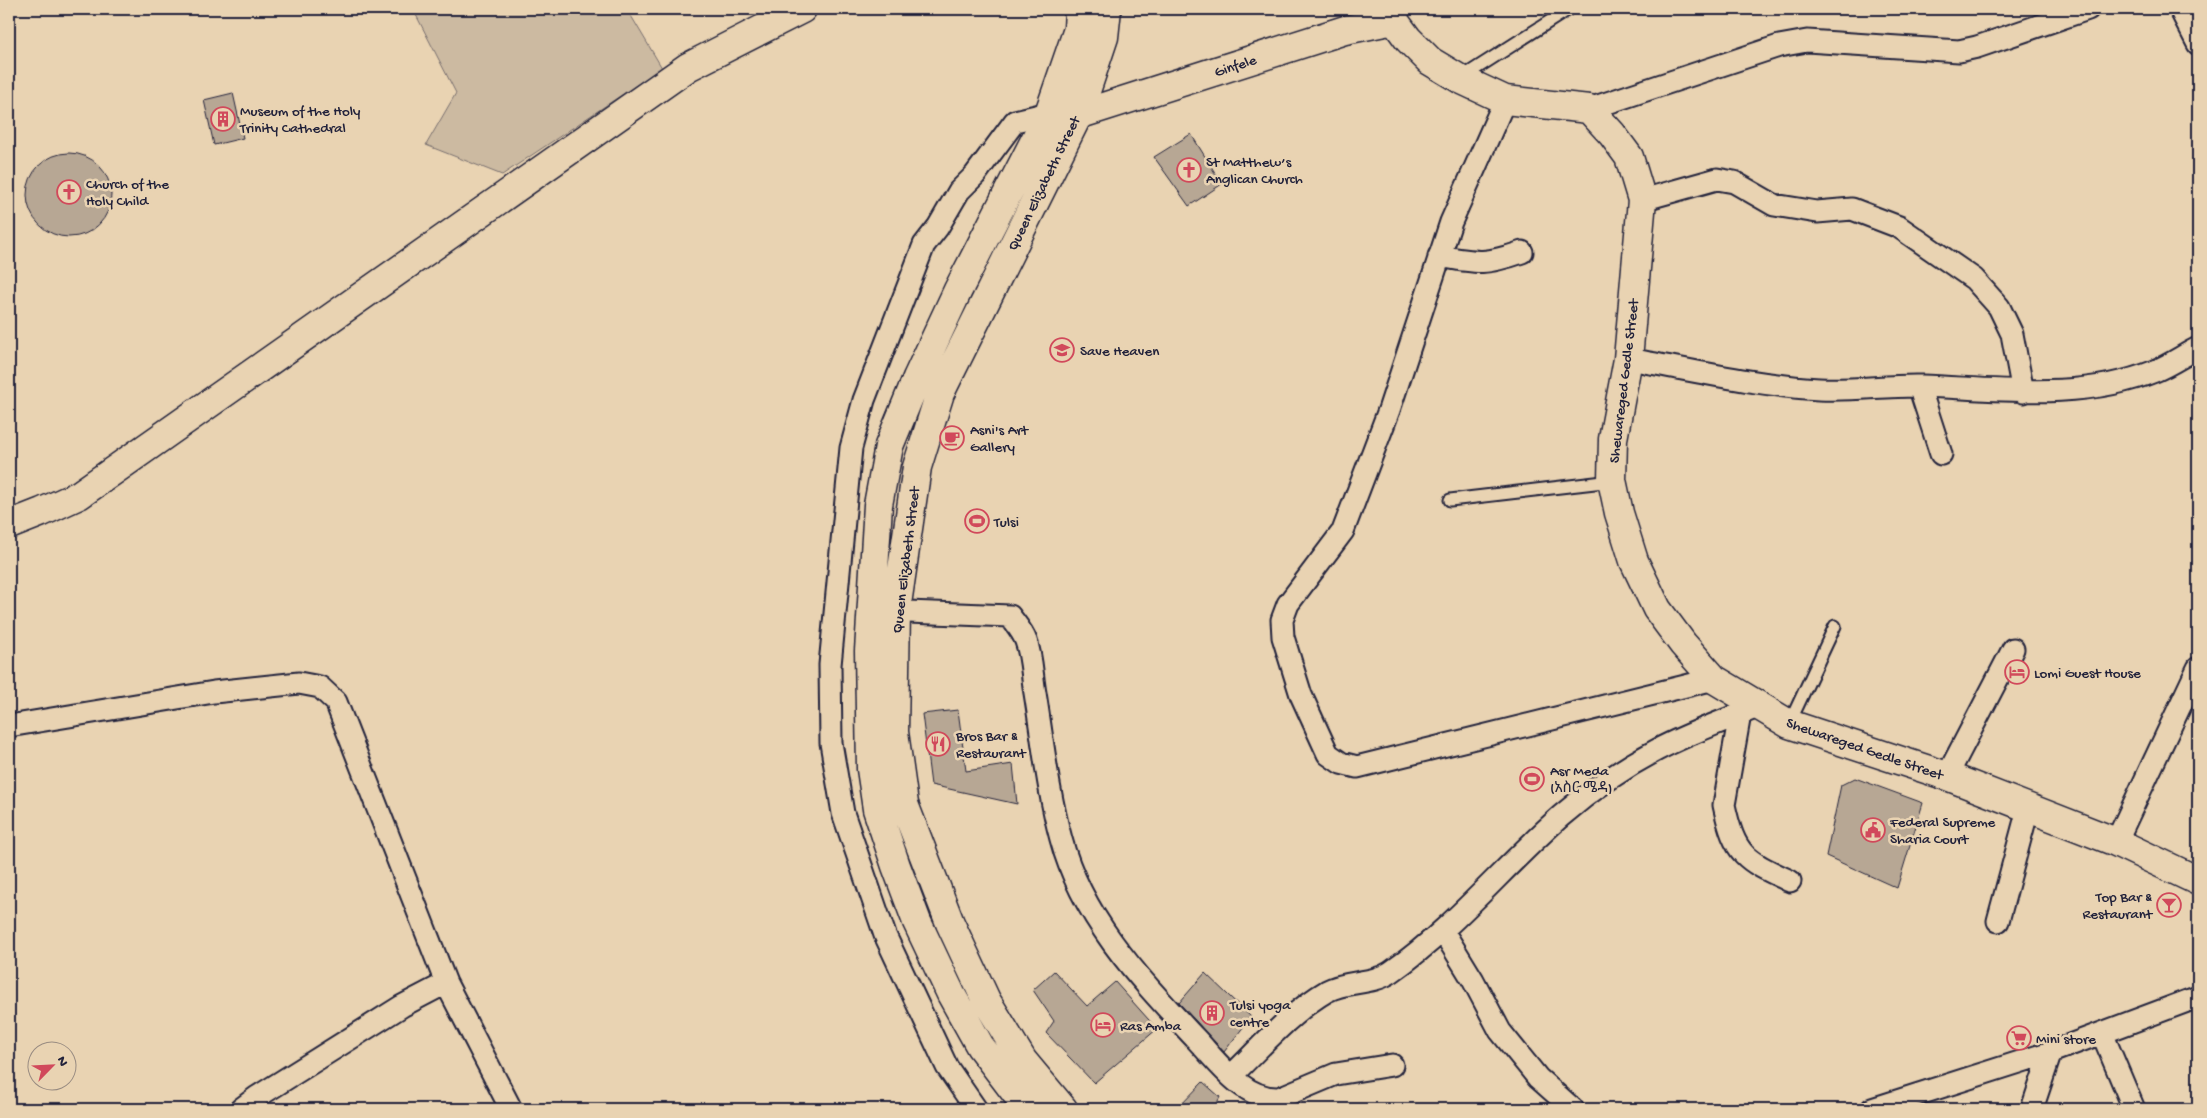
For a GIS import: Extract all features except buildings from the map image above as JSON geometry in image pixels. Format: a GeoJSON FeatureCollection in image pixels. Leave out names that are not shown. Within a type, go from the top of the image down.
{"type":"FeatureCollection","features":[{"type":"Feature","properties":{"kind":"street"},"geometry":{"type":"LineString","coordinates":[[9,525],[78,495],[688,68],[802,9]]}},
{"type":"Feature","properties":{"kind":"street","name":"Queen Elizabeth Street"},"geometry":{"type":"LineString","coordinates":[[1028,1109],[980,1046],[951,994],[917,922],[878,809],[871,769],[869,651],[884,611],[916,467],[940,393],[1078,115],[1104,38],[1107,9]]}},
{"type":"Feature","properties":{"kind":"street"},"geometry":{"type":"LineString","coordinates":[[1394,14],[1408,39],[1430,61],[1460,79],[1505,100],[1589,109],[1779,46],[1808,42],[1959,51],[1977,47],[2088,9]]}},
{"type":"Feature","properties":{"kind":"street"},"geometry":{"type":"LineString","coordinates":[[2180,9],[2198,44]]}},
{"type":"Feature","properties":{"kind":"street","name":"Ginfele"},"geometry":{"type":"LineString","coordinates":[[1078,115],[1394,14]]}},
{"type":"Feature","properties":{"kind":"street","name":"Queen Elizabeth Street"},"geometry":{"type":"LineString","coordinates":[[1063,1109],[1024,1061],[986,1000],[950,923],[904,804],[894,732],[884,611],[878,504],[889,446],[917,378],[958,290],[1049,113],[1079,19]]}},
{"type":"Feature","properties":{"kind":"street"},"geometry":{"type":"LineString","coordinates":[[1505,100],[1450,222],[1389,410],[1343,531],[1288,604],[1282,620],[1283,637],[1301,695],[1328,754],[1341,763],[1357,768],[1714,679]]}},
{"type":"Feature","properties":{"kind":"street","name":"Shewareged Gedle Street"},"geometry":{"type":"LineString","coordinates":[[1589,109],[1612,134],[1629,157],[1642,200],[1628,359],[1613,439],[1612,480],[1619,513],[1634,561],[1657,609],[1683,644],[1714,679],[1749,710],[1947,776],[2116,842],[2198,881]]}},
{"type":"Feature","properties":{"kind":"street"},"geometry":{"type":"LineString","coordinates":[[976,1109],[947,1067],[884,935],[842,813],[831,744],[830,665],[851,448],[864,400],[920,254],[959,192],[975,175],[1014,121],[1049,113],[1078,115]]}},
{"type":"Feature","properties":{"kind":"street"},"geometry":{"type":"LineString","coordinates":[[1642,200],[1717,179],[1734,182],[1774,205],[1817,212],[1852,209],[1899,227],[1974,279],[1998,307],[2012,334],[2023,392]]}},
{"type":"Feature","properties":{"kind":"street"},"geometry":{"type":"LineString","coordinates":[[1440,256],[1480,263],[1495,261],[1522,252]]}},
{"type":"Feature","properties":{"kind":"street"},"geometry":{"type":"LineString","coordinates":[[1628,359],[1765,383],[1820,389],[1919,386],[2023,392],[2076,389],[2112,383],[2155,371],[2198,348]]}},
{"type":"Feature","properties":{"kind":"street"},"geometry":{"type":"LineString","coordinates":[[1919,386],[1941,454]]}},
{"type":"Feature","properties":{"kind":"street"},"geometry":{"type":"LineString","coordinates":[[884,611],[1010,616],[1026,640],[1052,795],[1061,839],[1072,872],[1091,910],[1128,964],[1231,1076],[1254,1093],[1270,1098],[1279,1098],[1336,1074],[1392,1065]]}},
{"type":"Feature","properties":{"kind":"street"},"geometry":{"type":"LineString","coordinates":[[1947,776],[2013,649]]}},
{"type":"Feature","properties":{"kind":"street"},"geometry":{"type":"LineString","coordinates":[[2116,842],[2198,668]]}},
{"type":"Feature","properties":{"kind":"street"},"geometry":{"type":"LineString","coordinates":[[9,726],[214,692],[299,683],[320,687],[336,702],[446,983],[511,1109]]}},
{"type":"Feature","properties":{"kind":"street"},"geometry":{"type":"LineString","coordinates":[[1231,1076],[1302,1009],[1328,991],[1349,983],[1376,979],[1390,973],[1443,931],[1561,816],[1602,785],[1657,750],[1749,710]]}},
{"type":"Feature","properties":{"kind":"street"},"geometry":{"type":"LineString","coordinates":[[1749,710],[1724,805],[1726,817],[1733,839],[1742,855],[1753,864],[1790,881]]}},
{"type":"Feature","properties":{"kind":"street"},"geometry":{"type":"LineString","coordinates":[[1998,921],[2028,809]]}},
{"type":"Feature","properties":{"kind":"street"},"geometry":{"type":"LineString","coordinates":[[1443,931],[1473,980],[1500,1031],[1538,1078],[1573,1109]]}},
{"type":"Feature","properties":{"kind":"street"},"geometry":{"type":"LineString","coordinates":[[241,1109],[402,1006],[446,983]]}},
{"type":"Feature","properties":{"kind":"street"},"geometry":{"type":"LineString","coordinates":[[1872,1109],[2051,1052],[2198,997]]}},
{"type":"Feature","properties":{"kind":"street"},"geometry":{"type":"LineString","coordinates":[[2102,1033],[2134,1109]]}},
{"type":"Feature","properties":{"kind":"street"},"geometry":{"type":"LineString","coordinates":[[2032,1109],[2051,1052]]}},
{"type":"Feature","properties":{"kind":"lane"},"geometry":{"type":"LineString","coordinates":[[1460,79],[1568,9]]}},
{"type":"Feature","properties":{"kind":"lane"},"geometry":{"type":"LineString","coordinates":[[1450,500],[1612,480]]}},
{"type":"Feature","properties":{"kind":"lane"},"geometry":{"type":"LineString","coordinates":[[1789,724],[1835,626]]}},
{"type":"Feature","properties":{"kind":"shaded area"},"geometry":{"type":"Polygon","coordinates":[[[413,9],[627,9],[662,68],[502,175],[426,145],[456,93],[413,9]]]}},
{"type":"Feature","properties":{"kind":"place","name":"Museum of the Holy Trinity Cathedral"},"geometry":{"type":"Point","coordinates":[223,119]}},
{"type":"Feature","properties":{"kind":"place","name":"St Matthew’s Anglican Church"},"geometry":{"type":"Point","coordinates":[1189,170]}},
{"type":"Feature","properties":{"kind":"place","name":"Church of the Holy Child"},"geometry":{"type":"Point","coordinates":[69,192]}},
{"type":"Feature","properties":{"kind":"place","name":"Save Heaven"},"geometry":{"type":"Point","coordinates":[1062,350]}},
{"type":"Feature","properties":{"kind":"place","name":"Asni's Art Gallery"},"geometry":{"type":"Point","coordinates":[952,438]}},
{"type":"Feature","properties":{"kind":"place","name":"Tulsi"},"geometry":{"type":"Point","coordinates":[977,521]}},
{"type":"Feature","properties":{"kind":"place","name":"Lomi Guest House"},"geometry":{"type":"Point","coordinates":[2017,672]}},
{"type":"Feature","properties":{"kind":"place","name":"Bros Bar & Restaurant"},"geometry":{"type":"Point","coordinates":[938,744]}},
{"type":"Feature","properties":{"kind":"place","name":"Asr Meda (አስር ሜዳ)"},"geometry":{"type":"Point","coordinates":[1532,779]}},
{"type":"Feature","properties":{"kind":"place","name":"Federal Supreme Sharia Court"},"geometry":{"type":"Point","coordinates":[1873,830]}},
{"type":"Feature","properties":{"kind":"place","name":"Top Bar & Restaurant"},"geometry":{"type":"Point","coordinates":[2169,905]}},
{"type":"Feature","properties":{"kind":"place","name":"Tulsi yoga centre"},"geometry":{"type":"Point","coordinates":[1212,1013]}},
{"type":"Feature","properties":{"kind":"place","name":"Ras Amba"},"geometry":{"type":"Point","coordinates":[1103,1025]}},
{"type":"Feature","properties":{"kind":"place","name":"Mini store"},"geometry":{"type":"Point","coordinates":[2019,1038]}}]}
